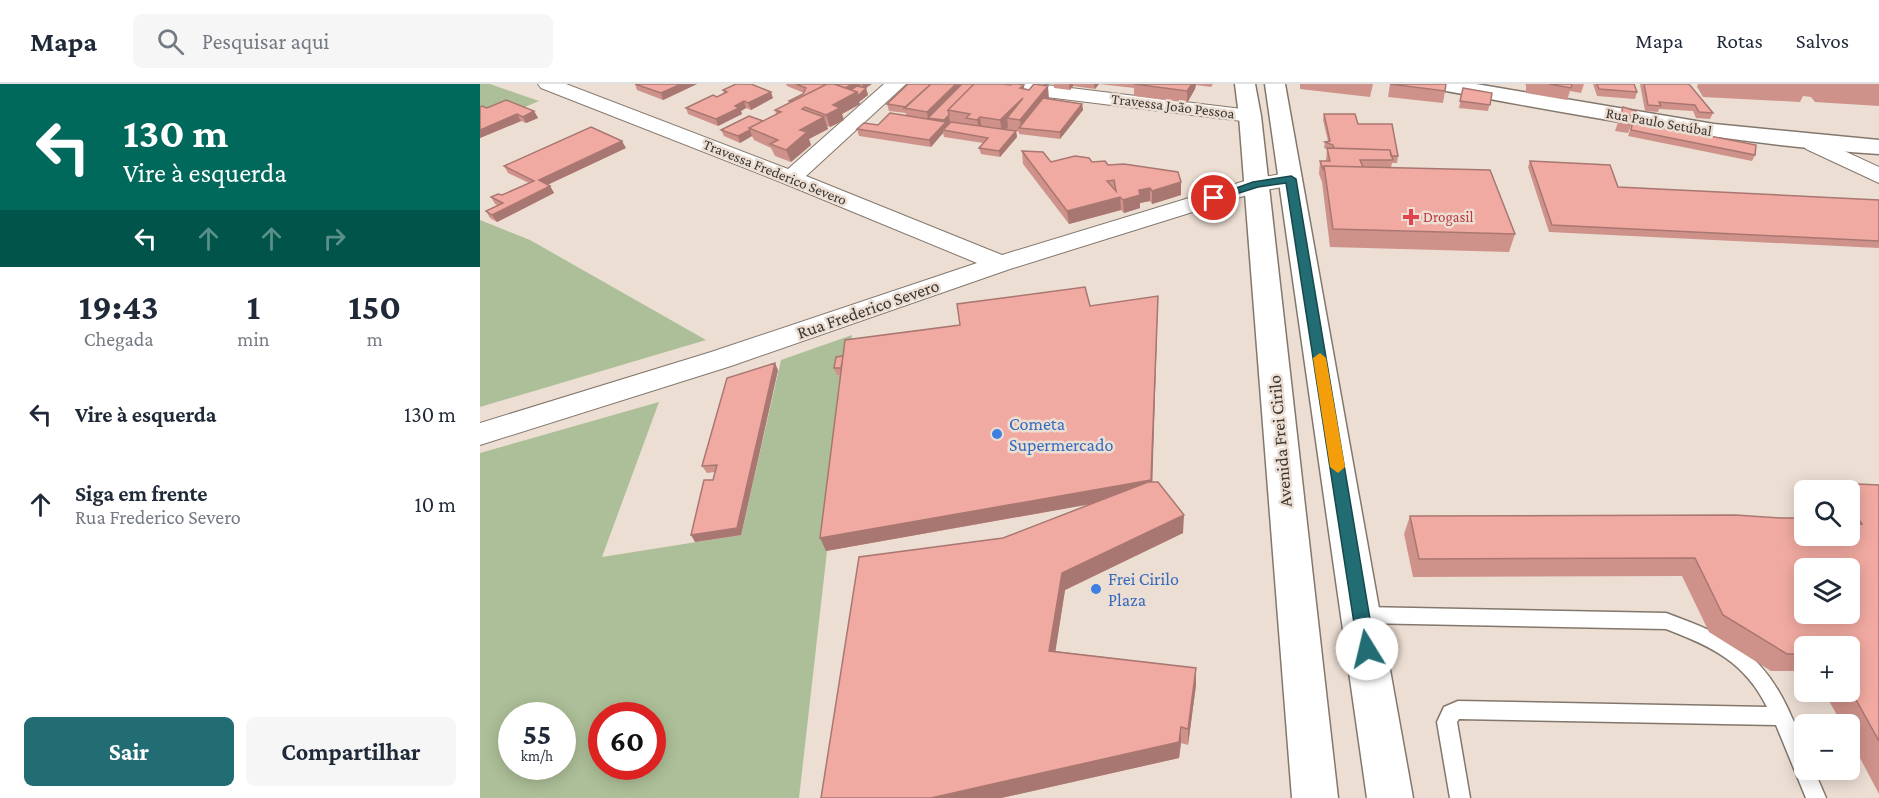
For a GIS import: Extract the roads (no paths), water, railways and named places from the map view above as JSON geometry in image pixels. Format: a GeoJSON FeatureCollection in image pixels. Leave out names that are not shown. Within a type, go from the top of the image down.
{"type":"FeatureCollection","features":[{"type":"Feature","properties":{"kind":"main road","name":"Avenida Frei Cirilo"},"geometry":{"type":"LineString","coordinates":[[1245,84],[1250,116],[1315,798]]}},
{"type":"Feature","properties":{"kind":"main road"},"geometry":{"type":"LineString","coordinates":[[1275,84],[1390,798]]}},
{"type":"Feature","properties":{"kind":"main road","name":"Rua Paulo Setúbal"},"geometry":{"type":"LineString","coordinates":[[1440,84],[1687,128],[1814,144],[1879,147]]}},
{"type":"Feature","properties":{"kind":"street","name":"Travessa Frederico Severo"},"geometry":{"type":"LineString","coordinates":[[548,84],[791,178],[1001,264]]}},
{"type":"Feature","properties":{"kind":"street"},"geometry":{"type":"LineString","coordinates":[[791,178],[896,84]]}},
{"type":"Feature","properties":{"kind":"street","name":"Travessa João Pessoa"},"geometry":{"type":"LineString","coordinates":[[989,84],[1250,116]]}},
{"type":"Feature","properties":{"kind":"street"},"geometry":{"type":"LineString","coordinates":[[1814,144],[1879,176]]}},
{"type":"Feature","properties":{"kind":"street","name":"Rua Frederico Severo"},"geometry":{"type":"LineString","coordinates":[[480,434],[721,359],[1001,264],[1256,184],[1291,179]]}},
{"type":"Feature","properties":{"kind":"lane"},"geometry":{"type":"LineString","coordinates":[[1362,615],[1666,621],[1697,632],[1749,664],[1765,683],[1816,798]]}},
{"type":"Feature","properties":{"kind":"lane"},"geometry":{"type":"LineString","coordinates":[[1460,798],[1447,722],[1451,713],[1458,710],[1780,716]]}},
{"type":"Feature","properties":{"kind":"place","name":"Drogasil"},"geometry":{"type":"Point","coordinates":[1411,217]}},
{"type":"Feature","properties":{"kind":"place","name":"Cometa Supermercado"},"geometry":{"type":"Point","coordinates":[997,434]}},
{"type":"Feature","properties":{"kind":"place","name":"Frei Cirilo Plaza"},"geometry":{"type":"Point","coordinates":[1096,589]}}]}
